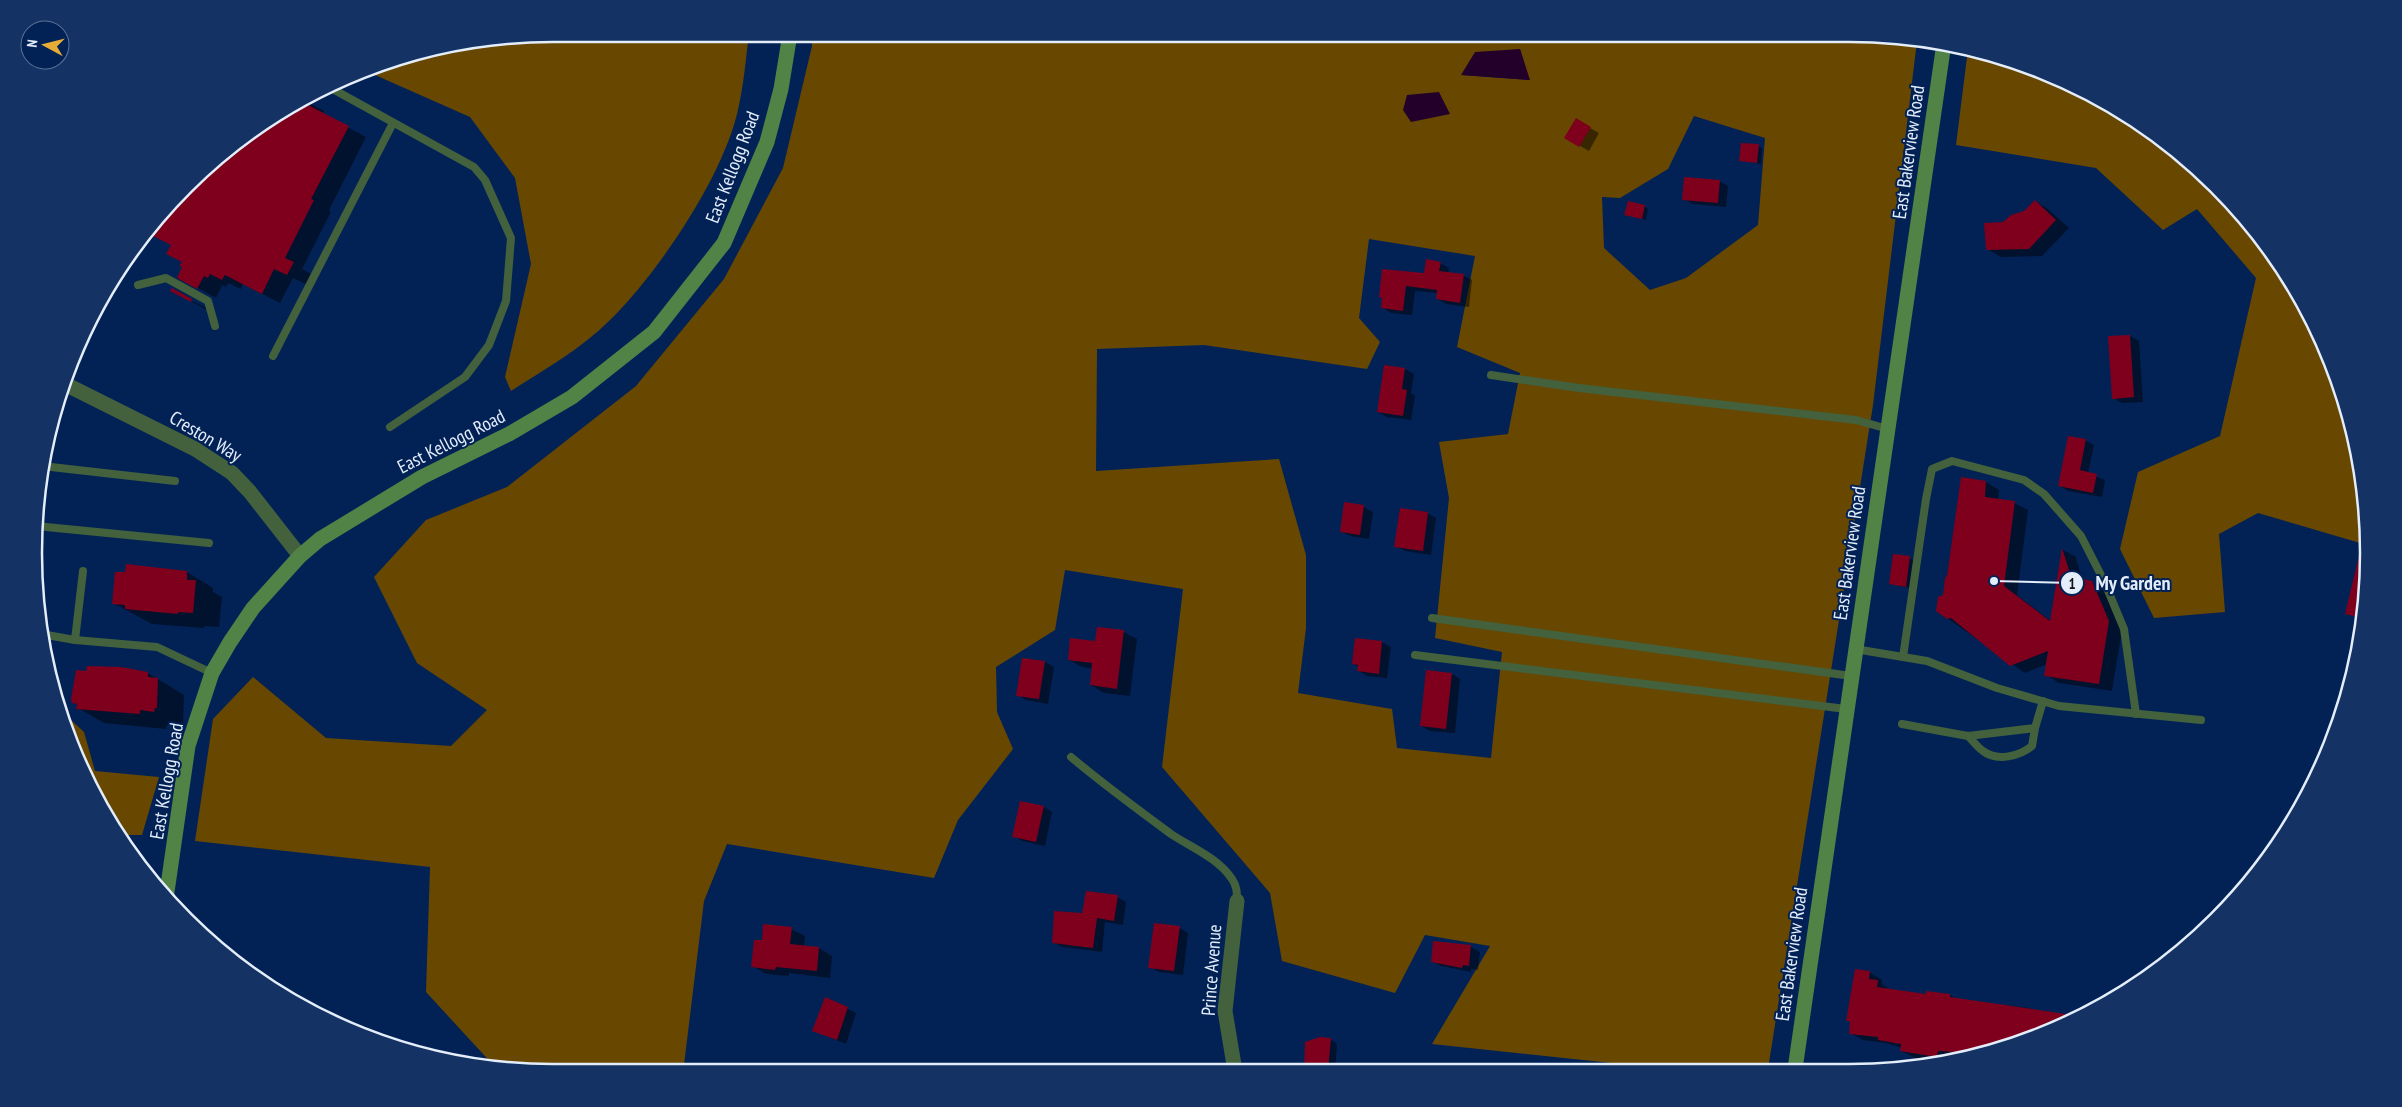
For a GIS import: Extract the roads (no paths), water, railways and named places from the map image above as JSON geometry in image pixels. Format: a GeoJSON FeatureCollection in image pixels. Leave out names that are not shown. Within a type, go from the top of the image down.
{"type":"FeatureCollection","features":[{"type":"Feature","properties":{"kind":"street","name":"East Kellogg Road"},"geometry":{"type":"LineString","coordinates":[[168,888],[188,746],[212,673],[230,642],[254,608],[300,556],[336,528],[422,477],[509,434],[572,397],[654,332],[724,243],[767,142],[781,89],[789,42]]}},
{"type":"Feature","properties":{"kind":"street","name":"East Bakerview Road"},"geometry":{"type":"LineString","coordinates":[[1796,1064],[1943,51]]}},
{"type":"Feature","properties":{"kind":"street","name":"Creston Way"},"geometry":{"type":"LineString","coordinates":[[71,387],[195,449],[232,473],[250,492],[300,556]]}},
{"type":"Feature","properties":{"kind":"street","name":"Prince Avenue"},"geometry":{"type":"LineString","coordinates":[[1233,1064],[1225,1011],[1236,901]]}},
{"type":"Feature","properties":{"kind":"lane"},"geometry":{"type":"LineString","coordinates":[[335,91],[474,168],[486,180],[511,238],[506,301],[488,345],[465,377],[390,427]]}},
{"type":"Feature","properties":{"kind":"lane"},"geometry":{"type":"LineString","coordinates":[[273,356],[393,123]]}},
{"type":"Feature","properties":{"kind":"lane"},"geometry":{"type":"LineString","coordinates":[[138,285],[166,278],[208,301],[215,326]]}},
{"type":"Feature","properties":{"kind":"lane"},"geometry":{"type":"LineString","coordinates":[[1491,375],[1579,388],[1856,420],[1888,429]]}},
{"type":"Feature","properties":{"kind":"lane"},"geometry":{"type":"LineString","coordinates":[[1903,657],[1932,468],[1952,461],[2024,480],[2044,494],[2081,536],[2104,581],[2124,629],[2136,714]]}},
{"type":"Feature","properties":{"kind":"lane"},"geometry":{"type":"LineString","coordinates":[[50,467],[175,481]]}},
{"type":"Feature","properties":{"kind":"lane"},"geometry":{"type":"LineString","coordinates":[[44,527],[210,544]]}},
{"type":"Feature","properties":{"kind":"lane"},"geometry":{"type":"LineString","coordinates":[[75,640],[83,571]]}},
{"type":"Feature","properties":{"kind":"lane"},"geometry":{"type":"LineString","coordinates":[[1432,618],[1851,676]]}},
{"type":"Feature","properties":{"kind":"lane"},"geometry":{"type":"LineString","coordinates":[[49,635],[75,640],[157,647],[212,673]]}},
{"type":"Feature","properties":{"kind":"lane"},"geometry":{"type":"LineString","coordinates":[[1855,650],[1927,661],[1998,688],[2059,706],[2201,720]]}},
{"type":"Feature","properties":{"kind":"lane"},"geometry":{"type":"LineString","coordinates":[[1415,655],[1846,709]]}},
{"type":"Feature","properties":{"kind":"lane"},"geometry":{"type":"LineString","coordinates":[[1968,736],[1984,752],[2001,757],[2021,755],[2032,746],[2043,701]]}},
{"type":"Feature","properties":{"kind":"lane"},"geometry":{"type":"LineString","coordinates":[[1902,724],[1968,736],[2035,728]]}},
{"type":"Feature","properties":{"kind":"lane"},"geometry":{"type":"LineString","coordinates":[[1071,757],[1114,792],[1174,835],[1214,860],[1232,879],[1237,888],[1236,901]]}},
{"type":"Feature","properties":{"kind":"place","name":"My Garden"},"geometry":{"type":"Point","coordinates":[1994,581]}}]}
